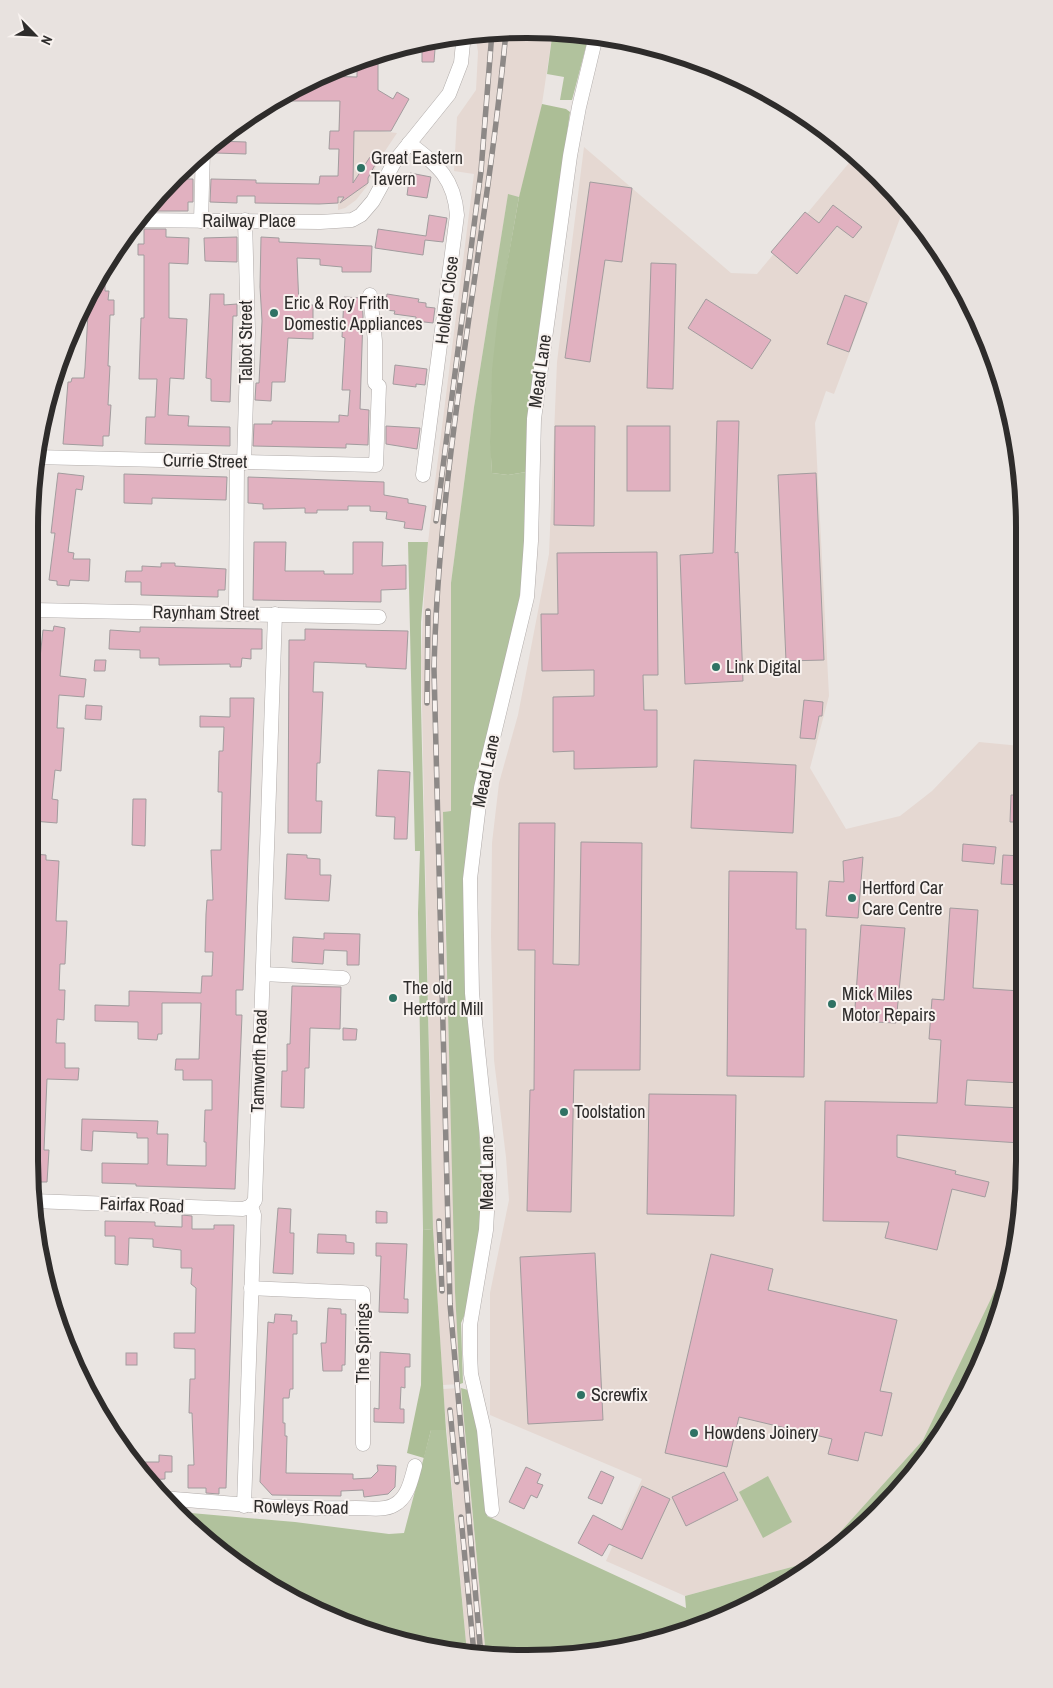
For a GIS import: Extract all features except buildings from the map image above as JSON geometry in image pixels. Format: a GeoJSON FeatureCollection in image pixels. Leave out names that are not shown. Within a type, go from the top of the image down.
{"type":"FeatureCollection","features":[{"type":"Feature","properties":{"kind":"street"},"geometry":{"type":"LineString","coordinates":[[409,143],[449,94],[461,63],[463,42]]}},
{"type":"Feature","properties":{"kind":"street","name":"Mead Lane"},"geometry":{"type":"LineString","coordinates":[[492,1510],[484,1430],[471,1374],[470,1354],[470,1325],[486,1230],[489,1175],[472,993],[470,880],[481,788],[527,597],[531,541],[534,419],[570,156],[579,107],[594,43]]}},
{"type":"Feature","properties":{"kind":"street","name":"Railway Place"},"geometry":{"type":"LineString","coordinates":[[146,220],[352,220],[361,215],[373,201],[394,161],[409,143]]}},
{"type":"Feature","properties":{"kind":"street","name":"Holden Close"},"geometry":{"type":"LineString","coordinates":[[409,143],[436,164],[449,180],[456,197],[457,215],[423,475]]}},
{"type":"Feature","properties":{"kind":"street"},"geometry":{"type":"LineString","coordinates":[[202,221],[204,159]]}},
{"type":"Feature","properties":{"kind":"street","name":"Talbot Street"},"geometry":{"type":"LineString","coordinates":[[236,614],[248,332],[245,220]]}},
{"type":"Feature","properties":{"kind":"street","name":"Currie Street"},"geometry":{"type":"LineString","coordinates":[[43,457],[376,465],[379,386],[375,383],[375,341],[370,295]]}},
{"type":"Feature","properties":{"kind":"street","name":"Raynham Street"},"geometry":{"type":"LineString","coordinates":[[38,610],[380,617]]}},
{"type":"Feature","properties":{"kind":"street","name":"Tamworth Road"},"geometry":{"type":"LineString","coordinates":[[244,1506],[254,1215],[251,1206],[255,1200],[275,614]]}},
{"type":"Feature","properties":{"kind":"street"},"geometry":{"type":"LineString","coordinates":[[263,974],[343,978]]}},
{"type":"Feature","properties":{"kind":"street","name":"Fairfax Road"},"geometry":{"type":"LineString","coordinates":[[40,1201],[242,1209],[251,1206]]}},
{"type":"Feature","properties":{"kind":"street","name":"The Springs"},"geometry":{"type":"LineString","coordinates":[[251,1288],[363,1293],[363,1444]]}},
{"type":"Feature","properties":{"kind":"street","name":"Rowleys Road"},"geometry":{"type":"LineString","coordinates":[[173,1499],[244,1506],[333,1509],[393,1506],[407,1491],[415,1466]]}},
{"type":"Feature","properties":{"kind":"shaded area"},"geometry":{"type":"Polygon","coordinates":[[[552,39],[542,104],[519,197],[508,195],[474,407],[451,583],[451,811],[444,812],[444,883],[460,1384],[443,1385],[433,1229],[421,657],[426,561],[474,174],[454,171],[457,117],[476,90],[478,52],[476,41],[552,39]]]}},
{"type":"Feature","properties":{"kind":"shaded area"},"geometry":{"type":"Polygon","coordinates":[[[339,94],[371,130],[397,133],[379,160],[367,186],[356,200],[345,208],[338,210],[339,94]]]}},
{"type":"Feature","properties":{"kind":"shaded area"},"geometry":{"type":"Polygon","coordinates":[[[584,147],[731,273],[757,274],[851,161],[902,214],[834,394],[826,391],[815,423],[829,696],[810,768],[846,829],[900,816],[932,791],[979,742],[1016,745],[1016,1162],[1011,1225],[1000,1282],[923,1440],[827,1547],[804,1564],[685,1596],[606,1561],[642,1479],[490,1415],[490,1293],[509,1200],[506,1157],[494,1060],[491,936],[492,843],[499,783],[518,715],[549,554],[557,362],[584,147]]]}},
{"type":"Feature","properties":{"kind":"shaded area"},"geometry":{"type":"Polygon","coordinates":[[[461,1388],[485,1648],[466,1646],[443,1389],[461,1388]]]}},
{"type":"Feature","properties":{"kind":"green space"},"geometry":{"type":"Polygon","coordinates":[[[552,39],[587,42],[572,100],[560,100],[564,77],[547,74],[552,39]]]}},
{"type":"Feature","properties":{"kind":"green space"},"geometry":{"type":"Polygon","coordinates":[[[542,104],[566,109],[570,112],[534,374],[526,472],[508,475],[492,473],[490,442],[492,370],[498,315],[519,197],[542,104]]]}},
{"type":"Feature","properties":{"kind":"green space"},"geometry":{"type":"Polygon","coordinates":[[[508,194],[519,197],[497,334],[491,403],[492,473],[508,475],[526,472],[526,541],[524,568],[516,617],[477,790],[466,860],[482,1191],[480,1227],[465,1314],[461,1323],[463,1383],[460,1384],[455,1292],[443,812],[451,811],[451,583],[474,407],[508,194]]]}},
{"type":"Feature","properties":{"kind":"green space"},"geometry":{"type":"Polygon","coordinates":[[[408,542],[428,542],[421,622],[421,705],[433,1229],[423,1230],[418,913],[420,851],[415,851],[408,542]]]}},
{"type":"Feature","properties":{"kind":"green space"},"geometry":{"type":"Polygon","coordinates":[[[433,1229],[446,1430],[431,1430],[424,1458],[407,1453],[421,1385],[423,1230],[433,1229]]]}},
{"type":"Feature","properties":{"kind":"green space"},"geometry":{"type":"Polygon","coordinates":[[[1002,1277],[990,1319],[978,1349],[950,1406],[933,1433],[894,1484],[849,1529],[827,1547],[923,1440],[1002,1277]]]}},
{"type":"Feature","properties":{"kind":"green space"},"geometry":{"type":"Polygon","coordinates":[[[461,1388],[468,1390],[479,1424],[487,1516],[686,1608],[685,1596],[804,1564],[743,1600],[684,1625],[653,1634],[622,1641],[558,1649],[485,1648],[461,1388]]]}},
{"type":"Feature","properties":{"kind":"green space"},"geometry":{"type":"Polygon","coordinates":[[[431,1430],[446,1430],[466,1646],[431,1641],[369,1625],[310,1600],[255,1568],[229,1549],[204,1529],[191,1517],[191,1513],[295,1522],[389,1534],[404,1533],[431,1430]]]}},
{"type":"Feature","properties":{"kind":"green space"},"geometry":{"type":"Polygon","coordinates":[[[768,1476],[792,1522],[763,1538],[739,1492],[768,1476]]]}},
{"type":"Feature","properties":{"kind":"railway"},"geometry":{"type":"LineString","coordinates":[[436,521],[481,171],[491,39]]}},
{"type":"Feature","properties":{"kind":"railway"},"geometry":{"type":"LineString","coordinates":[[480,1648],[450,1304],[434,669],[445,509],[505,39]]}},
{"type":"Feature","properties":{"kind":"railway"},"geometry":{"type":"LineString","coordinates":[[427,703],[428,611]]}},
{"type":"Feature","properties":{"kind":"railway"},"geometry":{"type":"LineString","coordinates":[[439,1221],[442,1291]]}},
{"type":"Feature","properties":{"kind":"railway"},"geometry":{"type":"LineString","coordinates":[[450,1410],[457,1482]]}},
{"type":"Feature","properties":{"kind":"railway"},"geometry":{"type":"LineString","coordinates":[[461,1517],[473,1647]]}},
{"type":"Feature","properties":{"kind":"place","name":"Great Eastern Tavern"},"geometry":{"type":"Point","coordinates":[361,168]}},
{"type":"Feature","properties":{"kind":"place","name":"Eric & Roy Frith Domestic Appliances"},"geometry":{"type":"Point","coordinates":[274,313]}},
{"type":"Feature","properties":{"kind":"place","name":"Link Digital"},"geometry":{"type":"Point","coordinates":[716,667]}},
{"type":"Feature","properties":{"kind":"place","name":"Hertford Car Care Centre"},"geometry":{"type":"Point","coordinates":[852,898]}},
{"type":"Feature","properties":{"kind":"place","name":"The old Hertford Mill"},"geometry":{"type":"Point","coordinates":[393,998]}},
{"type":"Feature","properties":{"kind":"place","name":"Mick Miles Motor Repairs"},"geometry":{"type":"Point","coordinates":[832,1004]}},
{"type":"Feature","properties":{"kind":"place","name":"Toolstation"},"geometry":{"type":"Point","coordinates":[564,1112]}},
{"type":"Feature","properties":{"kind":"place","name":"Screwfix"},"geometry":{"type":"Point","coordinates":[581,1395]}},
{"type":"Feature","properties":{"kind":"place","name":"Howdens Joinery"},"geometry":{"type":"Point","coordinates":[694,1433]}}]}
